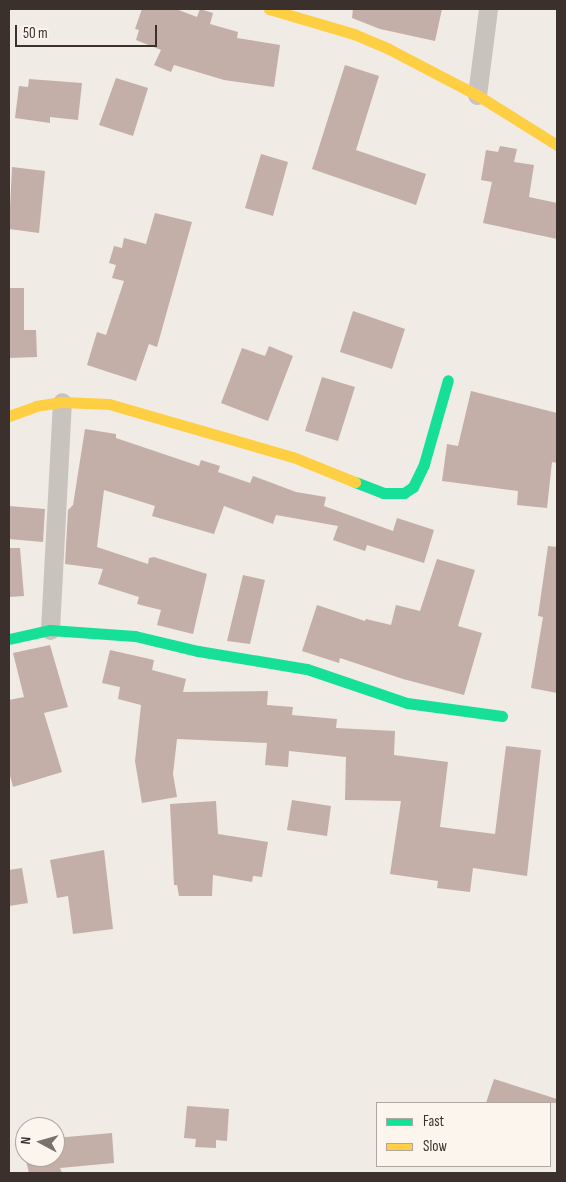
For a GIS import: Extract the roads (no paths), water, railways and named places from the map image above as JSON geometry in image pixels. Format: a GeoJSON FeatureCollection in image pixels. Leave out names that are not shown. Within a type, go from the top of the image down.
{"type":"FeatureCollection","features":[{"type":"Feature","properties":{"kind":"street"},"geometry":{"type":"LineString","coordinates":[[269,9],[354,34],[478,95],[498,111],[557,145]]}},
{"type":"Feature","properties":{"kind":"street"},"geometry":{"type":"LineString","coordinates":[[478,95],[488,9]]}},
{"type":"Feature","properties":{"kind":"street"},"geometry":{"type":"LineString","coordinates":[[9,416],[36,406],[62,402],[109,404],[293,457],[383,493],[404,493],[413,487],[424,464],[448,380]]}},
{"type":"Feature","properties":{"kind":"street"},"geometry":{"type":"LineString","coordinates":[[50,630],[62,402]]}},
{"type":"Feature","properties":{"kind":"street"},"geometry":{"type":"LineString","coordinates":[[9,639],[50,630],[135,636],[198,652],[307,669],[407,704],[502,716]]}}]}
